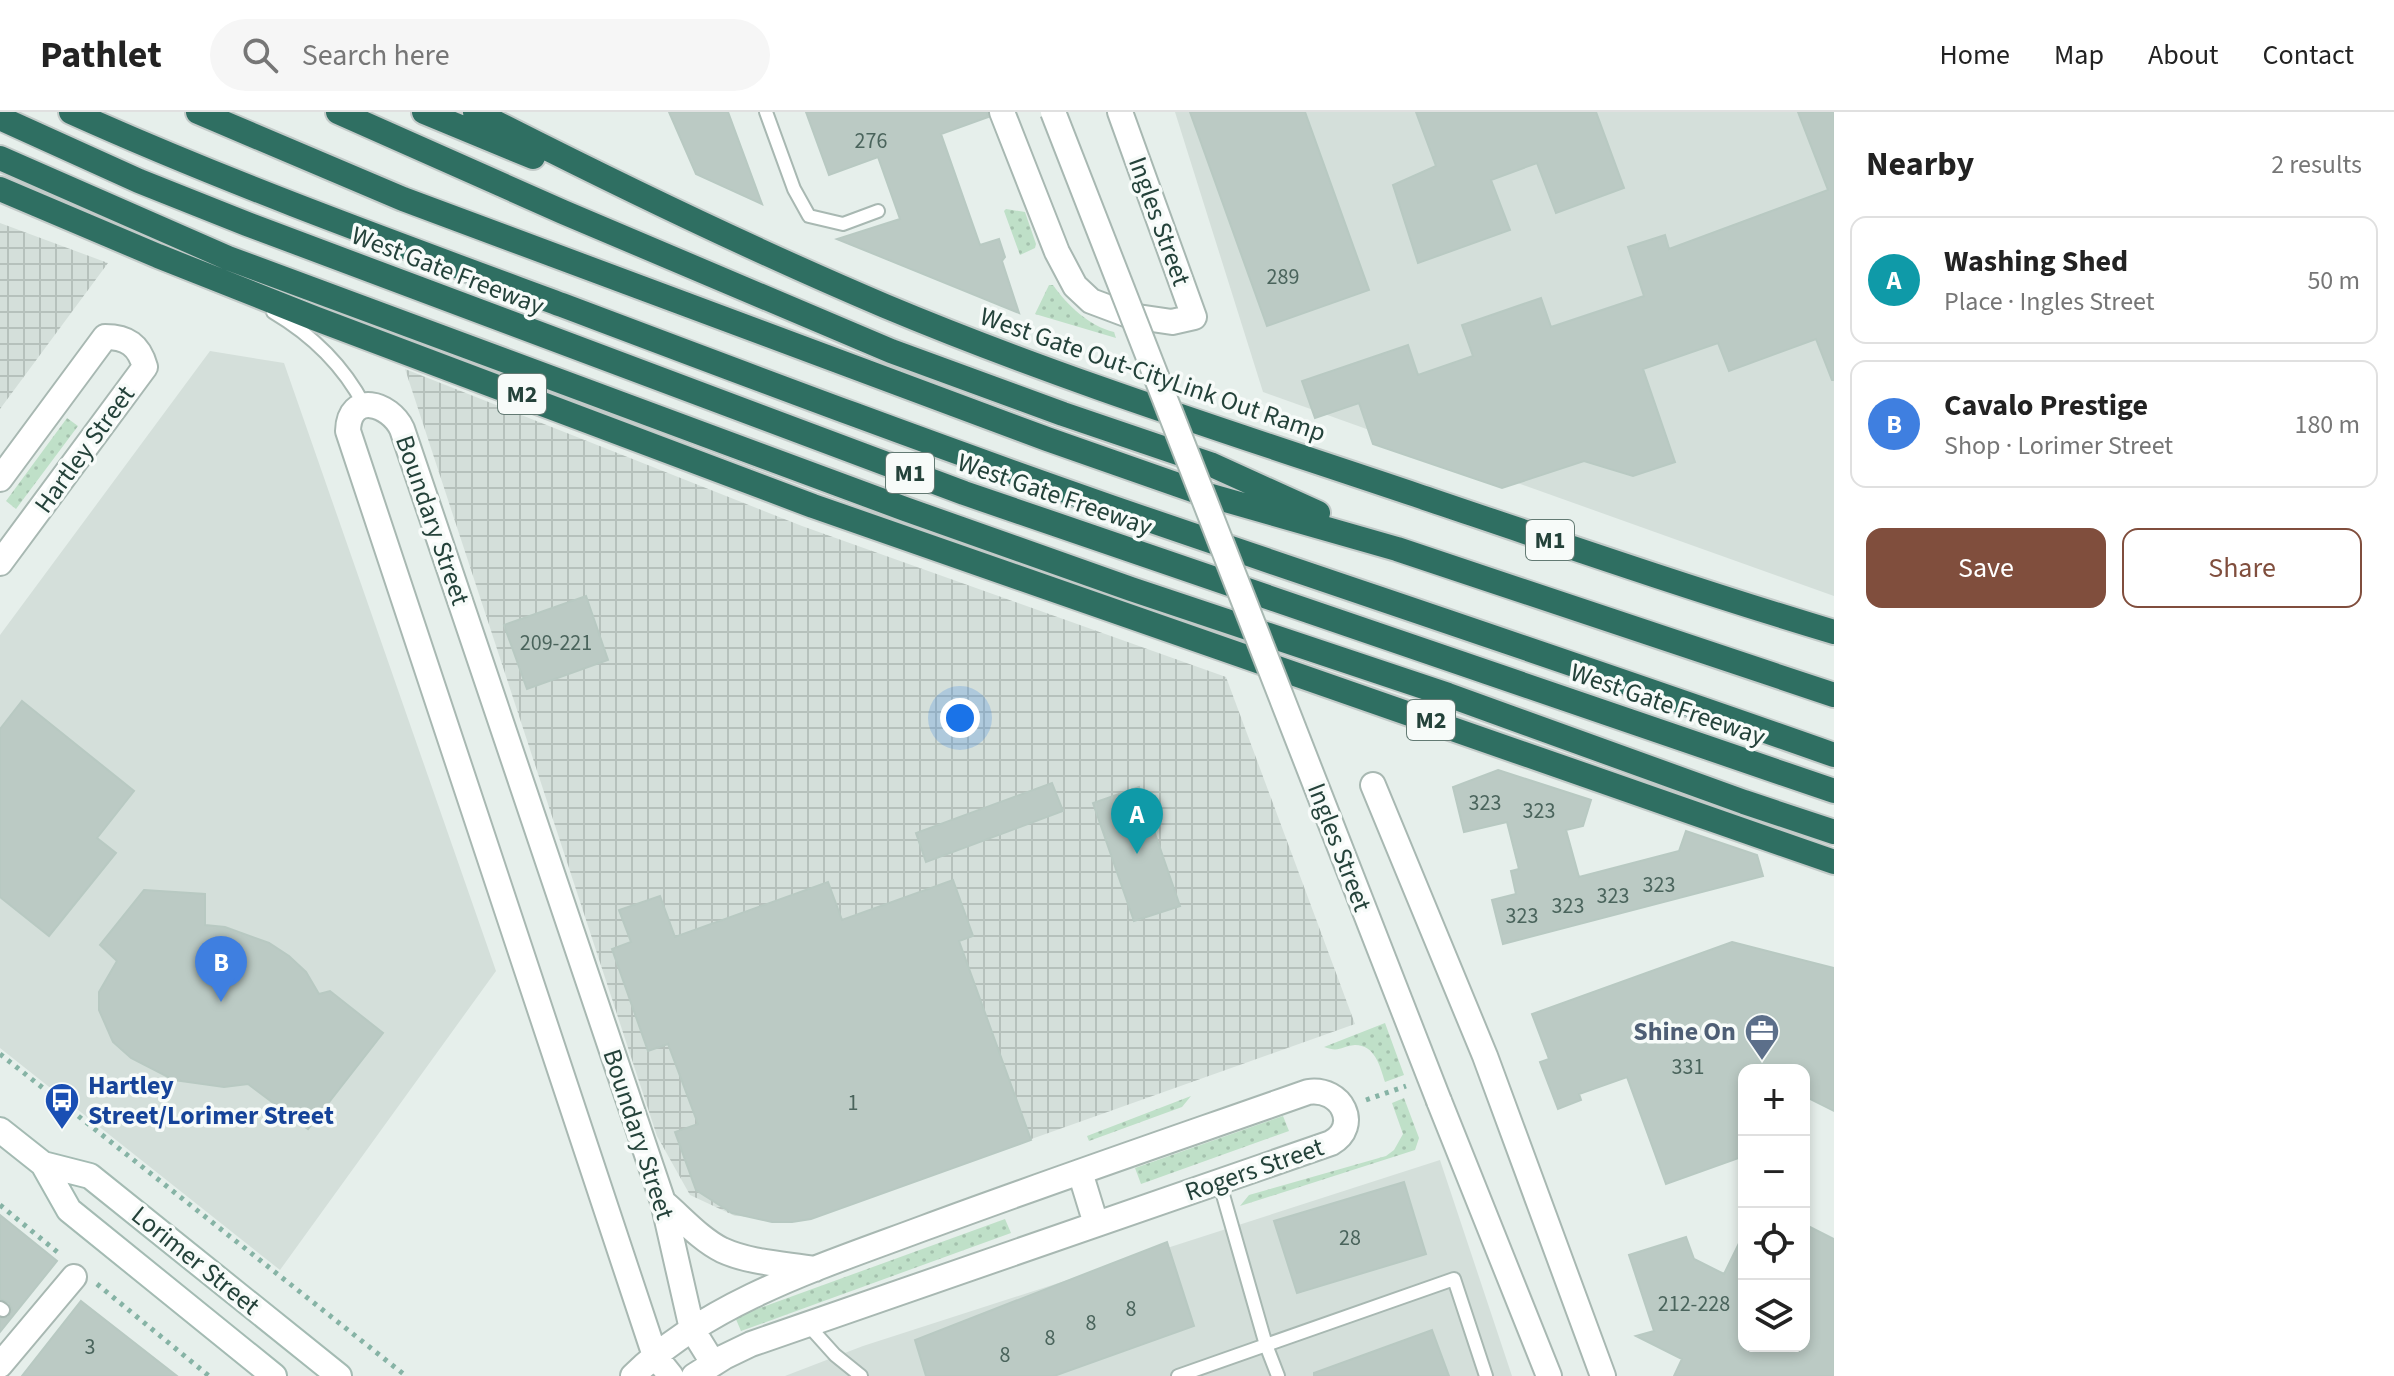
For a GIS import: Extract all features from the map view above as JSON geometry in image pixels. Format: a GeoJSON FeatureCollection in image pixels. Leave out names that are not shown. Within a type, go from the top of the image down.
{"type":"FeatureCollection","features":[{"type":"Feature","properties":{"kind":"highway"},"geometry":{"type":"LineString","coordinates":[[71,112],[264,193],[919,438],[1834,755]]}},
{"type":"Feature","properties":{"kind":"highway","name":"West Gate Freeway"},"geometry":{"type":"LineString","coordinates":[[198,112],[403,199],[1047,439],[1201,493],[1397,549],[1834,695]]}},
{"type":"Feature","properties":{"kind":"highway"},"geometry":{"type":"LineString","coordinates":[[338,112],[535,200],[891,351],[1210,464],[1397,549]]}},
{"type":"Feature","properties":{"kind":"highway"},"geometry":{"type":"LineString","coordinates":[[424,112],[642,198]]}},
{"type":"Feature","properties":{"kind":"highway","name":"West Gate Out-CityLink Out Ramp"},"geometry":{"type":"LineString","coordinates":[[475,112],[642,198],[886,307],[1073,380],[1834,632]]}},
{"type":"Feature","properties":{"kind":"highway","name":"West Gate Freeway"},"geometry":{"type":"LineString","coordinates":[[0,118],[139,181],[247,224],[936,483],[1834,791]]}},
{"type":"Feature","properties":{"kind":"highway"},"geometry":{"type":"LineString","coordinates":[[0,158],[228,258],[890,504],[1448,695],[1834,832]]}},
{"type":"Feature","properties":{"kind":"highway","name":"M2"},"geometry":{"type":"LineString","coordinates":[[0,189],[213,278],[843,516],[1834,862]]}},
{"type":"Feature","properties":{"kind":"street","name":"Ingles Street"},"geometry":{"type":"LineString","coordinates":[[1002,112],[1057,252],[1075,286],[1091,301],[1122,314],[1162,322],[1188,320],[1194,317],[1120,112]]}},
{"type":"Feature","properties":{"kind":"street","name":"Ingles Street"},"geometry":{"type":"LineString","coordinates":[[1053,112],[1549,1376]]}},
{"type":"Feature","properties":{"kind":"street","name":"Hartley Street"},"geometry":{"type":"LineString","coordinates":[[0,479],[105,337],[121,337],[141,352],[145,367],[0,563]]}},
{"type":"Feature","properties":{"kind":"street","name":"Boundary Street"},"geometry":{"type":"LineString","coordinates":[[671,1376],[655,1356],[348,431],[352,411],[364,405],[386,410],[402,429],[663,1202],[704,1370]]}},
{"type":"Feature","properties":{"kind":"street","name":"Ingles Street"},"geometry":{"type":"LineString","coordinates":[[1373,785],[1485,1056],[1603,1376]]}},
{"type":"Feature","properties":{"kind":"street","name":"Rogers Street"},"geometry":{"type":"LineString","coordinates":[[633,1376],[692,1329],[815,1269],[1308,1092],[1326,1092],[1334,1095],[1341,1104],[1346,1123],[1342,1134],[1335,1140],[751,1344],[704,1370]]}},
{"type":"Feature","properties":{"kind":"street","name":"Lorimer Street"},"geometry":{"type":"LineString","coordinates":[[0,1130],[43,1164],[69,1210],[274,1376]]}},
{"type":"Feature","properties":{"kind":"street","name":"Lorimer Street"},"geometry":{"type":"LineString","coordinates":[[43,1164],[90,1176],[339,1376]]}},
{"type":"Feature","properties":{"kind":"street"},"geometry":{"type":"LineString","coordinates":[[1080,1172],[1096,1224]]}},
{"type":"Feature","properties":{"kind":"street"},"geometry":{"type":"LineString","coordinates":[[663,1202],[721,1249],[752,1259],[815,1269]]}},
{"type":"Feature","properties":{"kind":"street"},"geometry":{"type":"LineString","coordinates":[[0,1365],[76,1271]]}},
{"type":"Feature","properties":{"kind":"lane"},"geometry":{"type":"LineString","coordinates":[[766,112],[794,189],[809,216],[843,224],[878,211]]}},
{"type":"Feature","properties":{"kind":"lane"},"geometry":{"type":"LineString","coordinates":[[213,278],[301,330],[344,371],[364,405]]}},
{"type":"Feature","properties":{"kind":"lane"},"geometry":{"type":"LineString","coordinates":[[1219,1181],[1266,1345],[1278,1376]]}},
{"type":"Feature","properties":{"kind":"lane"},"geometry":{"type":"LineString","coordinates":[[1178,1376],[1454,1279],[1486,1376]]}},
{"type":"Feature","properties":{"kind":"lane"},"geometry":{"type":"LineString","coordinates":[[808,1325],[835,1355],[861,1376]]}},
{"type":"Feature","properties":{"kind":"path"},"geometry":{"type":"LineString","coordinates":[[0,1054],[406,1376]]}},
{"type":"Feature","properties":{"kind":"path"},"geometry":{"type":"LineString","coordinates":[[0,1205],[76,1271],[209,1376]]}},
{"type":"Feature","properties":{"kind":"shaded area"},"geometry":{"type":"Polygon","coordinates":[[[1175,112],[1834,112],[1834,596],[1263,392],[1175,112]]]}},
{"type":"Feature","properties":{"kind":"shaded area"},"geometry":{"type":"Polygon","coordinates":[[[0,223],[108,263],[0,409],[0,223]]]}},
{"type":"Feature","properties":{"kind":"shaded area"},"geometry":{"type":"Polygon","coordinates":[[[210,351],[284,363],[496,971],[280,1270],[0,1048],[0,635],[210,351]]]}},
{"type":"Feature","properties":{"kind":"shaded area"},"geometry":{"type":"Polygon","coordinates":[[[405,369],[802,526],[1226,677],[1355,1024],[809,1218],[735,1216],[690,1195],[657,1136],[405,369]]]}},
{"type":"Feature","properties":{"kind":"shaded area"},"geometry":{"type":"Polygon","coordinates":[[[1440,1160],[1512,1376],[785,1376],[863,1346],[1440,1160]]]}},
{"type":"Feature","properties":{"kind":"green space"},"geometry":{"type":"Polygon","coordinates":[[[1004,211],[1025,212],[1035,248],[1020,255],[1004,211]]]}},
{"type":"Feature","properties":{"kind":"green space"},"geometry":{"type":"Polygon","coordinates":[[[1049,285],[1053,285],[1079,314],[1114,332],[1116,338],[1035,314],[1049,285]]]}},
{"type":"Feature","properties":{"kind":"green space"},"geometry":{"type":"Polygon","coordinates":[[[67,418],[78,426],[16,509],[6,501],[67,418]]]}},
{"type":"Feature","properties":{"kind":"green space"},"geometry":{"type":"Polygon","coordinates":[[[1385,1023],[1404,1075],[1385,1082],[1376,1058],[1362,1046],[1324,1047],[1385,1023]]]}},
{"type":"Feature","properties":{"kind":"green space"},"geometry":{"type":"Polygon","coordinates":[[[1191,1096],[1182,1107],[1089,1141],[1087,1136],[1191,1096]]]}},
{"type":"Feature","properties":{"kind":"green space"},"geometry":{"type":"Polygon","coordinates":[[[1404,1098],[1419,1138],[1415,1150],[1240,1206],[1249,1195],[1386,1156],[1394,1150],[1403,1134],[1392,1103],[1404,1098]]]}},
{"type":"Feature","properties":{"kind":"green space"},"geometry":{"type":"Polygon","coordinates":[[[1283,1116],[1289,1131],[1141,1184],[1135,1168],[1283,1116]]]}},
{"type":"Feature","properties":{"kind":"green space"},"geometry":{"type":"Polygon","coordinates":[[[1005,1219],[1011,1233],[741,1331],[735,1317],[1005,1219]]]}},
{"type":"Feature","properties":{"kind":"building"},"geometry":{"type":"Polygon","coordinates":[[[669,112],[728,112],[762,204],[696,174],[669,112]]]}},
{"type":"Feature","properties":{"kind":"building"},"geometry":{"type":"Polygon","coordinates":[[[806,112],[987,112],[988,117],[941,134],[980,245],[999,239],[1005,257],[1002,261],[1019,313],[837,239],[900,219],[878,157],[829,175],[806,112]]]}},
{"type":"Feature","properties":{"kind":"building"},"geometry":{"type":"Polygon","coordinates":[[[1190,112],[1305,112],[1369,290],[1267,326],[1190,112]]]}},
{"type":"Feature","properties":{"kind":"building"},"geometry":{"type":"Polygon","coordinates":[[[1416,112],[1596,112],[1624,188],[1556,213],[1537,163],[1491,180],[1510,230],[1418,263],[1393,185],[1436,166],[1416,112]]]}},
{"type":"Feature","properties":{"kind":"building"},"geometry":{"type":"Polygon","coordinates":[[[1798,112],[1834,112],[1834,380],[1816,339],[1729,371],[1718,343],[1643,369],[1675,462],[1633,476],[1584,461],[1502,488],[1373,444],[1359,403],[1315,418],[1302,381],[1408,345],[1418,375],[1473,356],[1462,325],[1541,298],[1551,327],[1644,296],[1628,247],[1665,235],[1669,249],[1828,190],[1798,112]]]}},
{"type":"Feature","properties":{"kind":"building"},"geometry":{"type":"Polygon","coordinates":[[[586,596],[608,660],[527,689],[504,625],[586,596]]]}},
{"type":"Feature","properties":{"kind":"building"},"geometry":{"type":"Polygon","coordinates":[[[22,701],[134,791],[97,838],[116,853],[49,936],[0,897],[0,729],[22,701]]]}},
{"type":"Feature","properties":{"kind":"building"},"geometry":{"type":"Polygon","coordinates":[[[1498,770],[1591,800],[1583,826],[1566,830],[1579,877],[1679,851],[1686,831],[1757,855],[1763,876],[1503,944],[1492,900],[1516,894],[1511,871],[1519,869],[1507,822],[1464,832],[1453,787],[1498,770]]]}},
{"type":"Feature","properties":{"kind":"building"},"geometry":{"type":"Polygon","coordinates":[[[1052,783],[1063,811],[926,862],[916,833],[1052,783]]]}},
{"type":"Feature","properties":{"kind":"building"},"geometry":{"type":"Polygon","coordinates":[[[1139,787],[1180,906],[1134,921],[1093,803],[1139,787]]]}},
{"type":"Feature","properties":{"kind":"building"},"geometry":{"type":"Polygon","coordinates":[[[953,880],[973,936],[959,941],[1031,1140],[811,1219],[792,1222],[772,1222],[732,1213],[696,1190],[675,1132],[698,1124],[668,1044],[648,1051],[612,949],[631,942],[619,910],[660,896],[675,937],[828,882],[842,920],[953,880]]]}},
{"type":"Feature","properties":{"kind":"building"},"geometry":{"type":"Polygon","coordinates":[[[144,890],[205,894],[205,925],[225,927],[269,943],[306,972],[319,994],[330,991],[383,1033],[308,1129],[248,1084],[224,1087],[174,1080],[131,1058],[113,1042],[99,1010],[99,992],[117,961],[100,945],[144,890]]]}},
{"type":"Feature","properties":{"kind":"building"},"geometry":{"type":"Polygon","coordinates":[[[1732,942],[1834,968],[1834,1111],[1810,1099],[1810,1064],[1738,1064],[1738,1158],[1666,1184],[1627,1077],[1579,1094],[1581,1100],[1558,1109],[1540,1062],[1549,1059],[1532,1014],[1732,942]]]}},
{"type":"Feature","properties":{"kind":"building"},"geometry":{"type":"Polygon","coordinates":[[[1404,1182],[1426,1254],[1297,1293],[1274,1221],[1404,1182]]]}},
{"type":"Feature","properties":{"kind":"building"},"geometry":{"type":"Polygon","coordinates":[[[0,1215],[57,1261],[0,1332],[0,1318],[8,1318],[12,1310],[9,1303],[0,1299],[0,1215]]]}},
{"type":"Feature","properties":{"kind":"building"},"geometry":{"type":"Polygon","coordinates":[[[1810,1227],[1834,1239],[1834,1376],[1674,1376],[1682,1359],[1636,1336],[1654,1331],[1629,1255],[1686,1237],[1694,1259],[1724,1274],[1738,1245],[1738,1352],[1810,1352],[1810,1227]]]}},
{"type":"Feature","properties":{"kind":"building"},"geometry":{"type":"Polygon","coordinates":[[[1167,1242],[1194,1326],[1054,1376],[926,1376],[915,1340],[1167,1242]]]}},
{"type":"Feature","properties":{"kind":"building"},"geometry":{"type":"Polygon","coordinates":[[[81,1301],[177,1376],[22,1376],[81,1301]]]}},
{"type":"Feature","properties":{"kind":"building"},"geometry":{"type":"Polygon","coordinates":[[[1432,1330],[1449,1376],[1314,1376],[1314,1373],[1432,1330]]]}},
{"type":"Feature","properties":{"kind":"place","name":"Washing Shed"},"geometry":{"type":"Point","coordinates":[1137,854]}},
{"type":"Feature","properties":{"kind":"place","name":"Cavalo Prestige"},"geometry":{"type":"Point","coordinates":[221,1002]}},
{"type":"Feature","properties":{"kind":"place","name":"Shine On"},"geometry":{"type":"Point","coordinates":[1762,1062]}},
{"type":"Feature","properties":{"kind":"place","name":"Hartley Street/Lorimer Street"},"geometry":{"type":"Point","coordinates":[62,1131]}}]}
